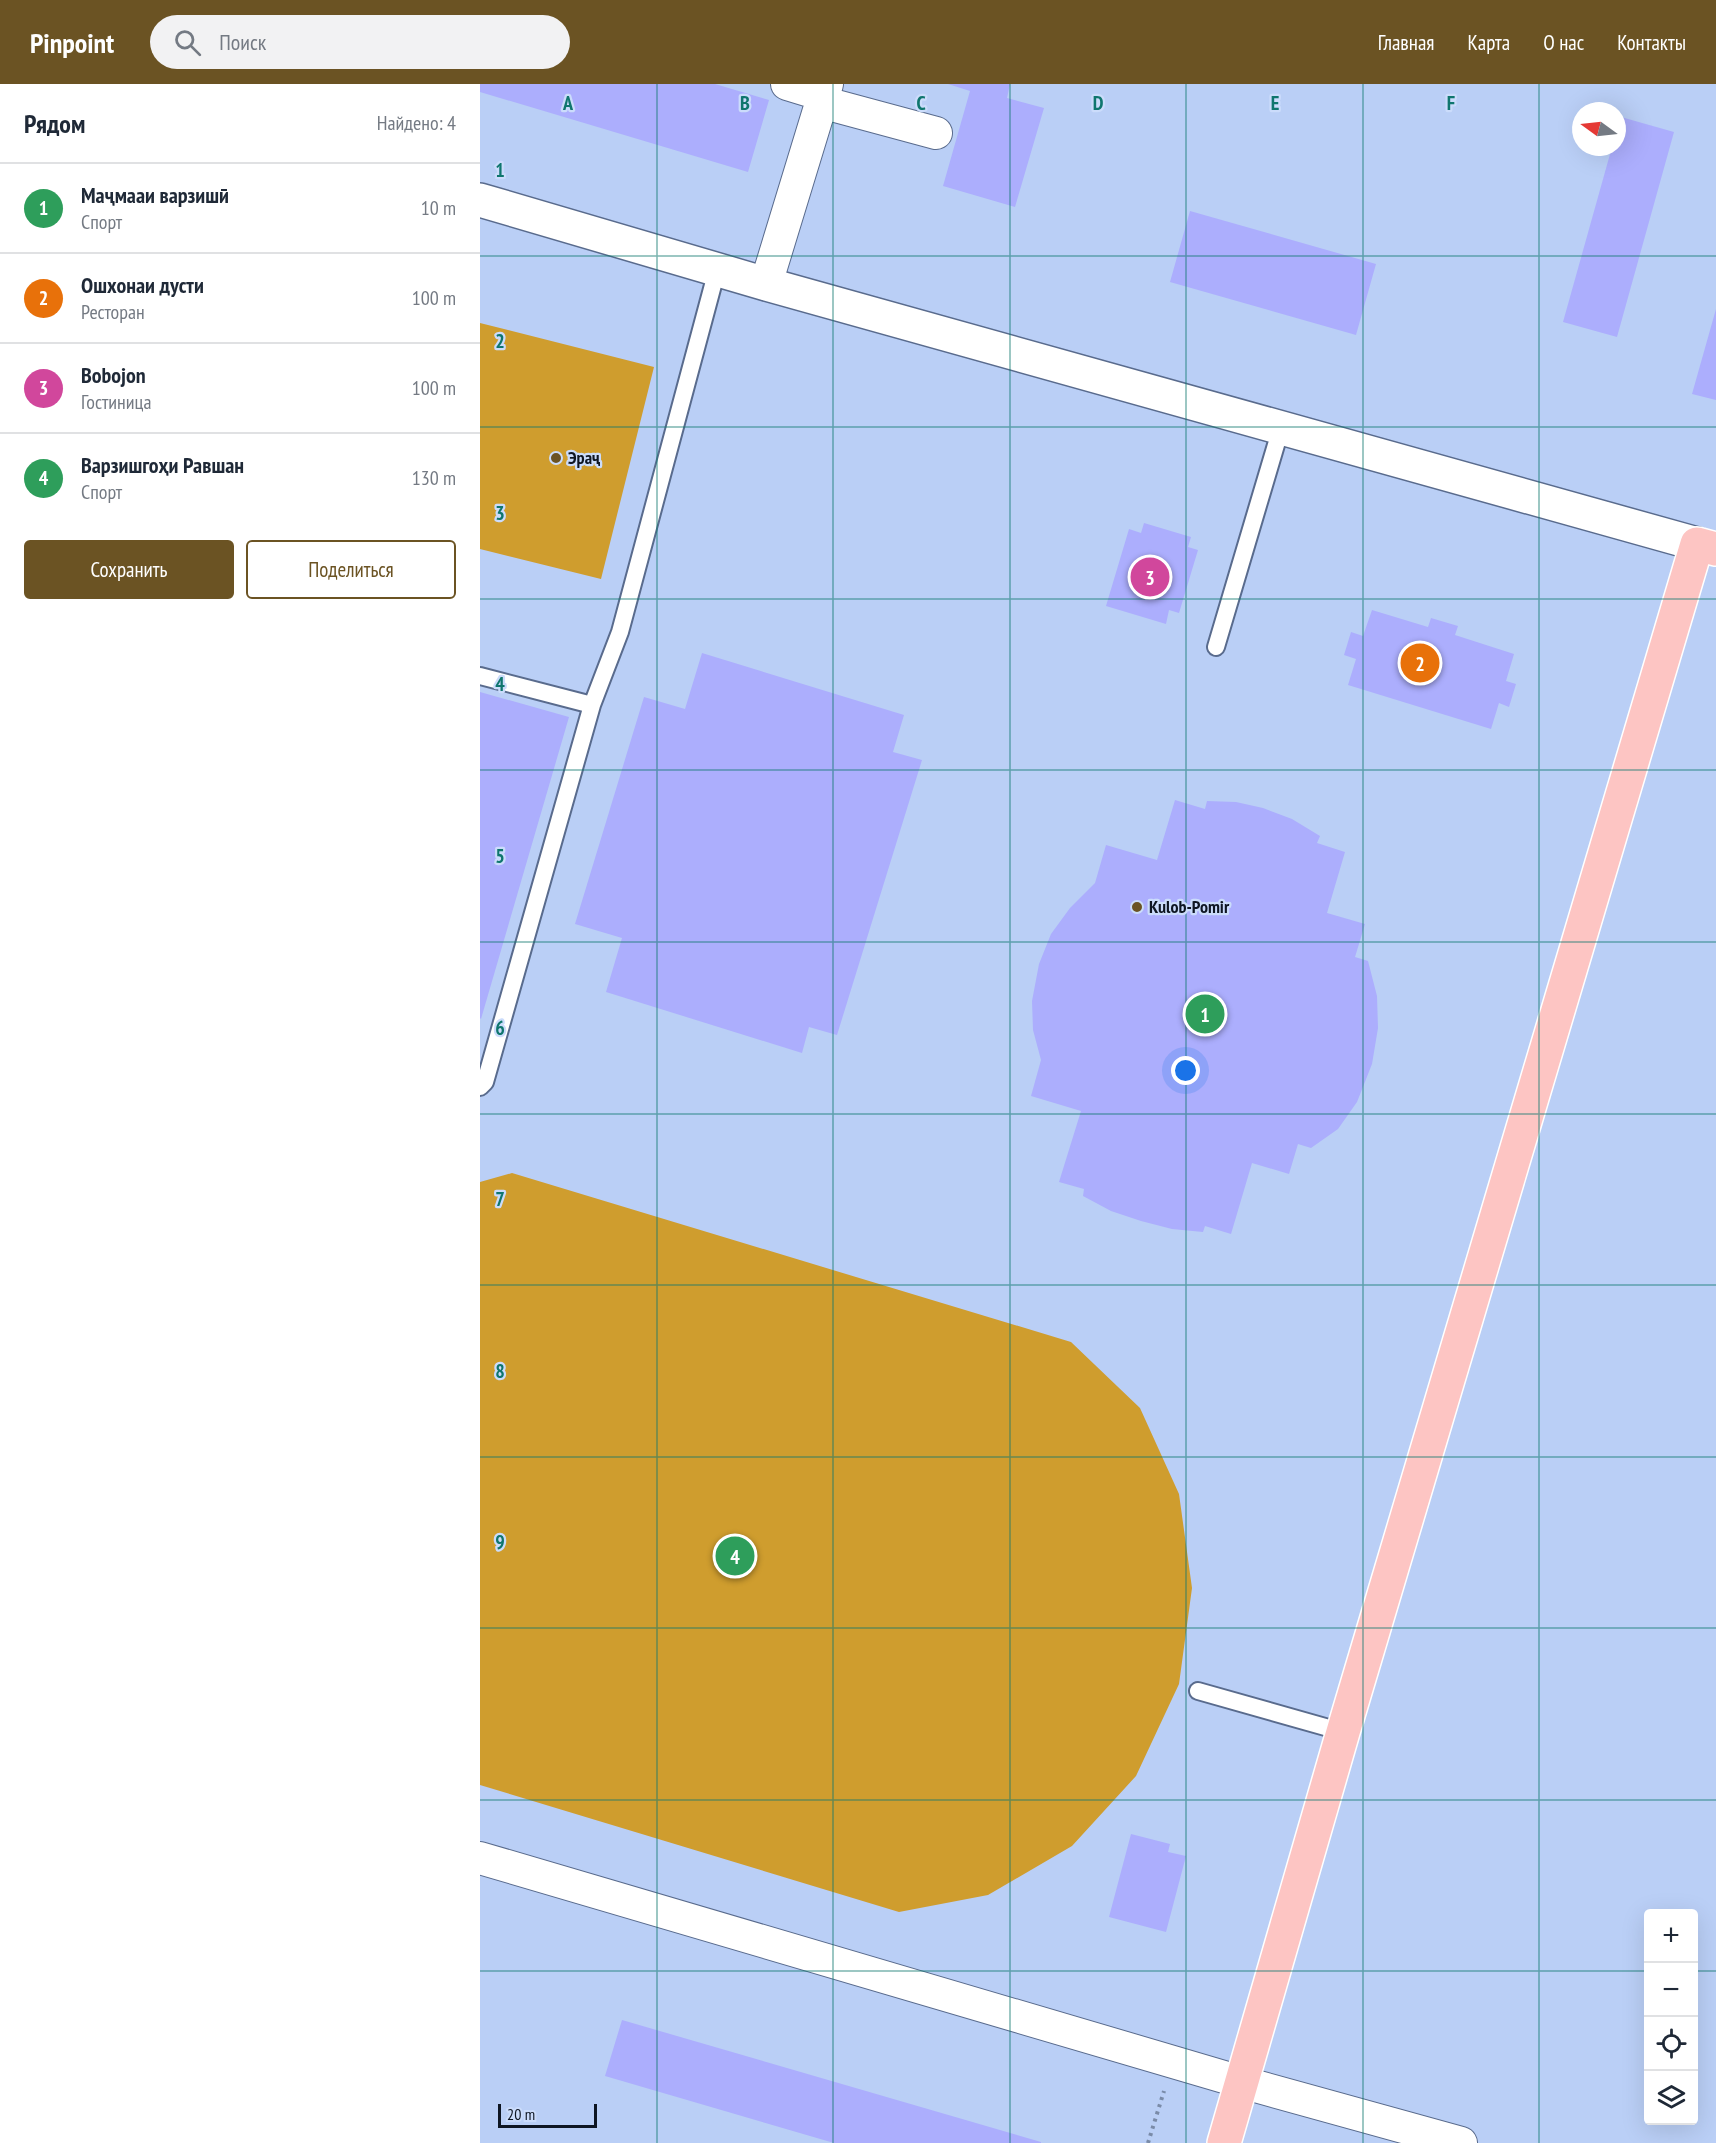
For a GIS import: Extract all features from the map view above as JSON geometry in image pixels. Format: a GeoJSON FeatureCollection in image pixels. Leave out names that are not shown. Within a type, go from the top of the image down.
{"type":"FeatureCollection","features":[{"type":"Feature","properties":{"kind":"main road"},"geometry":{"type":"LineString","coordinates":[[1224,2143],[1343,1732],[1707,546]]}},
{"type":"Feature","properties":{"kind":"street"},"geometry":{"type":"LineString","coordinates":[[787,84],[824,94],[936,133]]}},
{"type":"Feature","properties":{"kind":"street"},"geometry":{"type":"LineString","coordinates":[[766,284],[824,94]]}},
{"type":"Feature","properties":{"kind":"street"},"geometry":{"type":"LineString","coordinates":[[480,200],[766,284],[1707,546]]}},
{"type":"Feature","properties":{"kind":"street"},"geometry":{"type":"LineString","coordinates":[[480,1858],[1241,2082],[1400,2135],[1461,2143]]}},
{"type":"Feature","properties":{"kind":"lane"},"geometry":{"type":"LineString","coordinates":[[480,1087],[485,1082],[592,705],[620,632],[717,270]]}},
{"type":"Feature","properties":{"kind":"lane"},"geometry":{"type":"LineString","coordinates":[[1216,646],[1281,428]]}},
{"type":"Feature","properties":{"kind":"lane"},"geometry":{"type":"LineString","coordinates":[[480,676],[592,705]]}},
{"type":"Feature","properties":{"kind":"lane"},"geometry":{"type":"LineString","coordinates":[[1198,1692],[1343,1732]]}},
{"type":"Feature","properties":{"kind":"path"},"geometry":{"type":"LineString","coordinates":[[1148,2143],[1172,2062]]}},
{"type":"Feature","properties":{"kind":"shaded area","name":"Эраҷ"},"geometry":{"type":"Polygon","coordinates":[[[480,323],[654,367],[601,579],[480,549],[480,323]]]}},
{"type":"Feature","properties":{"kind":"shaded area"},"geometry":{"type":"Polygon","coordinates":[[[512,1173],[1071,1342],[1140,1408],[1179,1494],[1192,1588],[1179,1684],[1136,1776],[1072,1846],[988,1895],[899,1912],[480,1785],[480,1182],[512,1173]]]}},
{"type":"Feature","properties":{"kind":"building"},"geometry":{"type":"Polygon","coordinates":[[[480,84],[715,84],[769,100],[748,172],[480,92],[480,84]]]}},
{"type":"Feature","properties":{"kind":"building"},"geometry":{"type":"Polygon","coordinates":[[[948,84],[1010,84],[1007,98],[1044,108],[1015,207],[943,186],[970,91],[948,84]]]}},
{"type":"Feature","properties":{"kind":"building"},"geometry":{"type":"Polygon","coordinates":[[[1626,118],[1674,132],[1617,337],[1563,322],[1609,156],[1626,156],[1626,118]]]}},
{"type":"Feature","properties":{"kind":"building"},"geometry":{"type":"Polygon","coordinates":[[[1190,211],[1376,264],[1356,335],[1170,282],[1190,211]]]}},
{"type":"Feature","properties":{"kind":"building"},"geometry":{"type":"Polygon","coordinates":[[[1716,309],[1716,400],[1692,394],[1716,309]]]}},
{"type":"Feature","properties":{"kind":"building"},"geometry":{"type":"Polygon","coordinates":[[[1144,523],[1191,537],[1188,547],[1198,550],[1179,613],[1169,610],[1166,624],[1106,606],[1129,529],[1141,533],[1144,523]]]}},
{"type":"Feature","properties":{"kind":"building"},"geometry":{"type":"Polygon","coordinates":[[[1372,610],[1428,627],[1431,618],[1458,626],[1455,635],[1514,654],[1506,681],[1516,684],[1509,707],[1499,703],[1491,729],[1348,685],[1356,659],[1344,655],[1351,632],[1363,636],[1372,610]]]}},
{"type":"Feature","properties":{"kind":"building"},"geometry":{"type":"Polygon","coordinates":[[[702,653],[904,715],[893,752],[922,760],[837,1035],[809,1027],[802,1053],[606,992],[622,938],[575,924],[644,697],[685,709],[702,653]]]}},
{"type":"Feature","properties":{"kind":"building"},"geometry":{"type":"Polygon","coordinates":[[[480,692],[569,717],[481,1019],[480,1018],[480,692]]]}},
{"type":"Feature","properties":{"kind":"building"},"geometry":{"type":"Polygon","coordinates":[[[1175,800],[1205,809],[1207,801],[1236,802],[1263,808],[1292,819],[1320,836],[1317,843],[1345,852],[1327,913],[1365,924],[1355,957],[1368,961],[1377,996],[1378,1028],[1372,1064],[1357,1102],[1338,1129],[1311,1148],[1298,1144],[1289,1174],[1252,1163],[1231,1234],[1205,1226],[1203,1232],[1172,1229],[1141,1221],[1111,1211],[1083,1196],[1084,1189],[1059,1182],[1081,1111],[1031,1096],[1041,1060],[1033,1030],[1032,1001],[1039,964],[1051,934],[1070,908],[1095,883],[1106,845],[1157,860],[1175,800]]]}},
{"type":"Feature","properties":{"kind":"building"},"geometry":{"type":"Polygon","coordinates":[[[1131,1834],[1170,1844],[1168,1852],[1186,1856],[1166,1932],[1109,1917],[1131,1834]]]}},
{"type":"Feature","properties":{"kind":"building"},"geometry":{"type":"Polygon","coordinates":[[[622,2020],[1041,2143],[834,2143],[605,2076],[622,2020]]]}},
{"type":"Feature","properties":{"kind":"place","name":"Эраҷ"},"geometry":{"type":"Point","coordinates":[556,458]}},
{"type":"Feature","properties":{"kind":"place","name":"Bobojon"},"geometry":{"type":"Point","coordinates":[1150,577]}},
{"type":"Feature","properties":{"kind":"place","name":"Ошхонаи дусти"},"geometry":{"type":"Point","coordinates":[1420,663]}},
{"type":"Feature","properties":{"kind":"place","name":"Kulob-Pomir"},"geometry":{"type":"Point","coordinates":[1137,907]}},
{"type":"Feature","properties":{"kind":"place","name":"Маҷмааи варзишӣ"},"geometry":{"type":"Point","coordinates":[1205,1014]}},
{"type":"Feature","properties":{"kind":"place","name":"Варзишгоҳи Равшан"},"geometry":{"type":"Point","coordinates":[735,1556]}}]}
